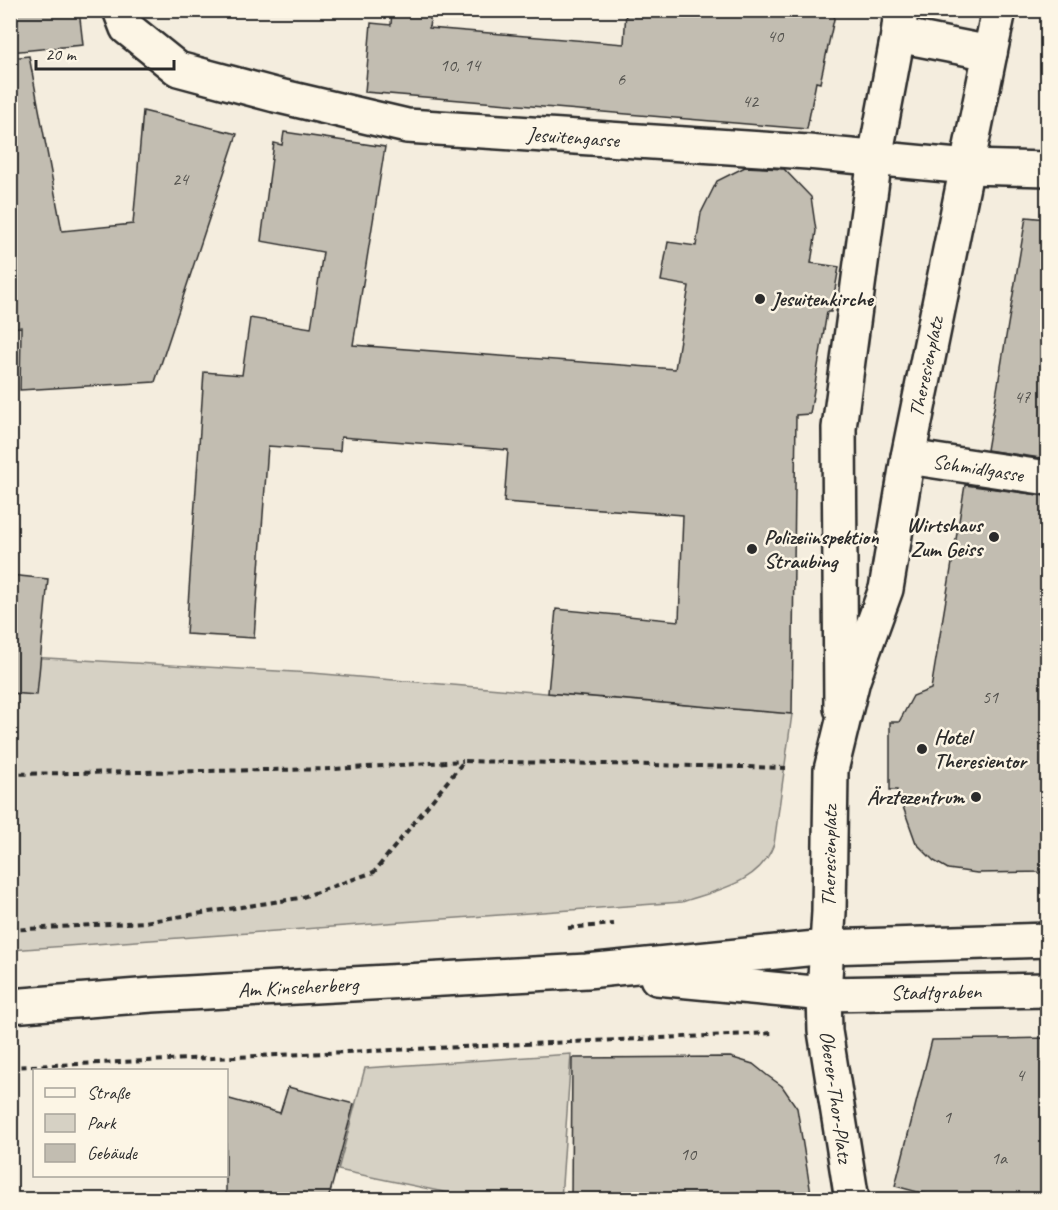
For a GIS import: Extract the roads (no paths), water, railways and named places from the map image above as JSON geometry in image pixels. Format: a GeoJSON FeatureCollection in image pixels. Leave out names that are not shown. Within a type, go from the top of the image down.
{"type":"FeatureCollection","features":[{"type":"Feature","properties":{"kind":"street","name":"Jesuitengasse"},"geometry":{"type":"LineString","coordinates":[[120,10],[127,28],[178,69],[275,95],[407,126],[875,158],[968,167],[1047,169]]}},
{"type":"Feature","properties":{"kind":"street","name":"Theresienplatz"},"geometry":{"type":"LineString","coordinates":[[824,994],[831,770],[841,719],[886,589],[908,457],[999,10]]}},
{"type":"Feature","properties":{"kind":"street","name":"Theresienplatz"},"geometry":{"type":"LineString","coordinates":[[841,719],[839,428],[875,158],[899,23]]}},
{"type":"Feature","properties":{"kind":"street"},"geometry":{"type":"LineString","coordinates":[[899,23],[990,53]]}},
{"type":"Feature","properties":{"kind":"street","name":"Schmidlgasse"},"geometry":{"type":"LineString","coordinates":[[908,457],[1047,478]]}},
{"type":"Feature","properties":{"kind":"street"},"geometry":{"type":"LineString","coordinates":[[826,947],[1047,940]]}},
{"type":"Feature","properties":{"kind":"street","name":"Am Kinseherberg"},"geometry":{"type":"LineString","coordinates":[[10,1006],[164,994],[587,971],[826,947]]}},
{"type":"Feature","properties":{"kind":"street","name":"Am Kinseherberg"},"geometry":{"type":"LineString","coordinates":[[587,971],[824,994]]}},
{"type":"Feature","properties":{"kind":"street","name":"Stadtgraben"},"geometry":{"type":"LineString","coordinates":[[824,994],[1047,990]]}},
{"type":"Feature","properties":{"kind":"street","name":"Oberer-Thor-Platz"},"geometry":{"type":"LineString","coordinates":[[824,994],[825,1031],[852,1200]]}},
{"type":"Feature","properties":{"kind":"place","name":"Jesuitenkirche"},"geometry":{"type":"Point","coordinates":[760,299]}},
{"type":"Feature","properties":{"kind":"place","name":"Wirtshaus Zum Geiss"},"geometry":{"type":"Point","coordinates":[994,537]}},
{"type":"Feature","properties":{"kind":"place","name":"Polizeiinspektion Straubing"},"geometry":{"type":"Point","coordinates":[752,549]}},
{"type":"Feature","properties":{"kind":"place","name":"Hotel Theresientor"},"geometry":{"type":"Point","coordinates":[922,749]}},
{"type":"Feature","properties":{"kind":"place","name":"Ärztezentrum"},"geometry":{"type":"Point","coordinates":[976,797]}}]}
